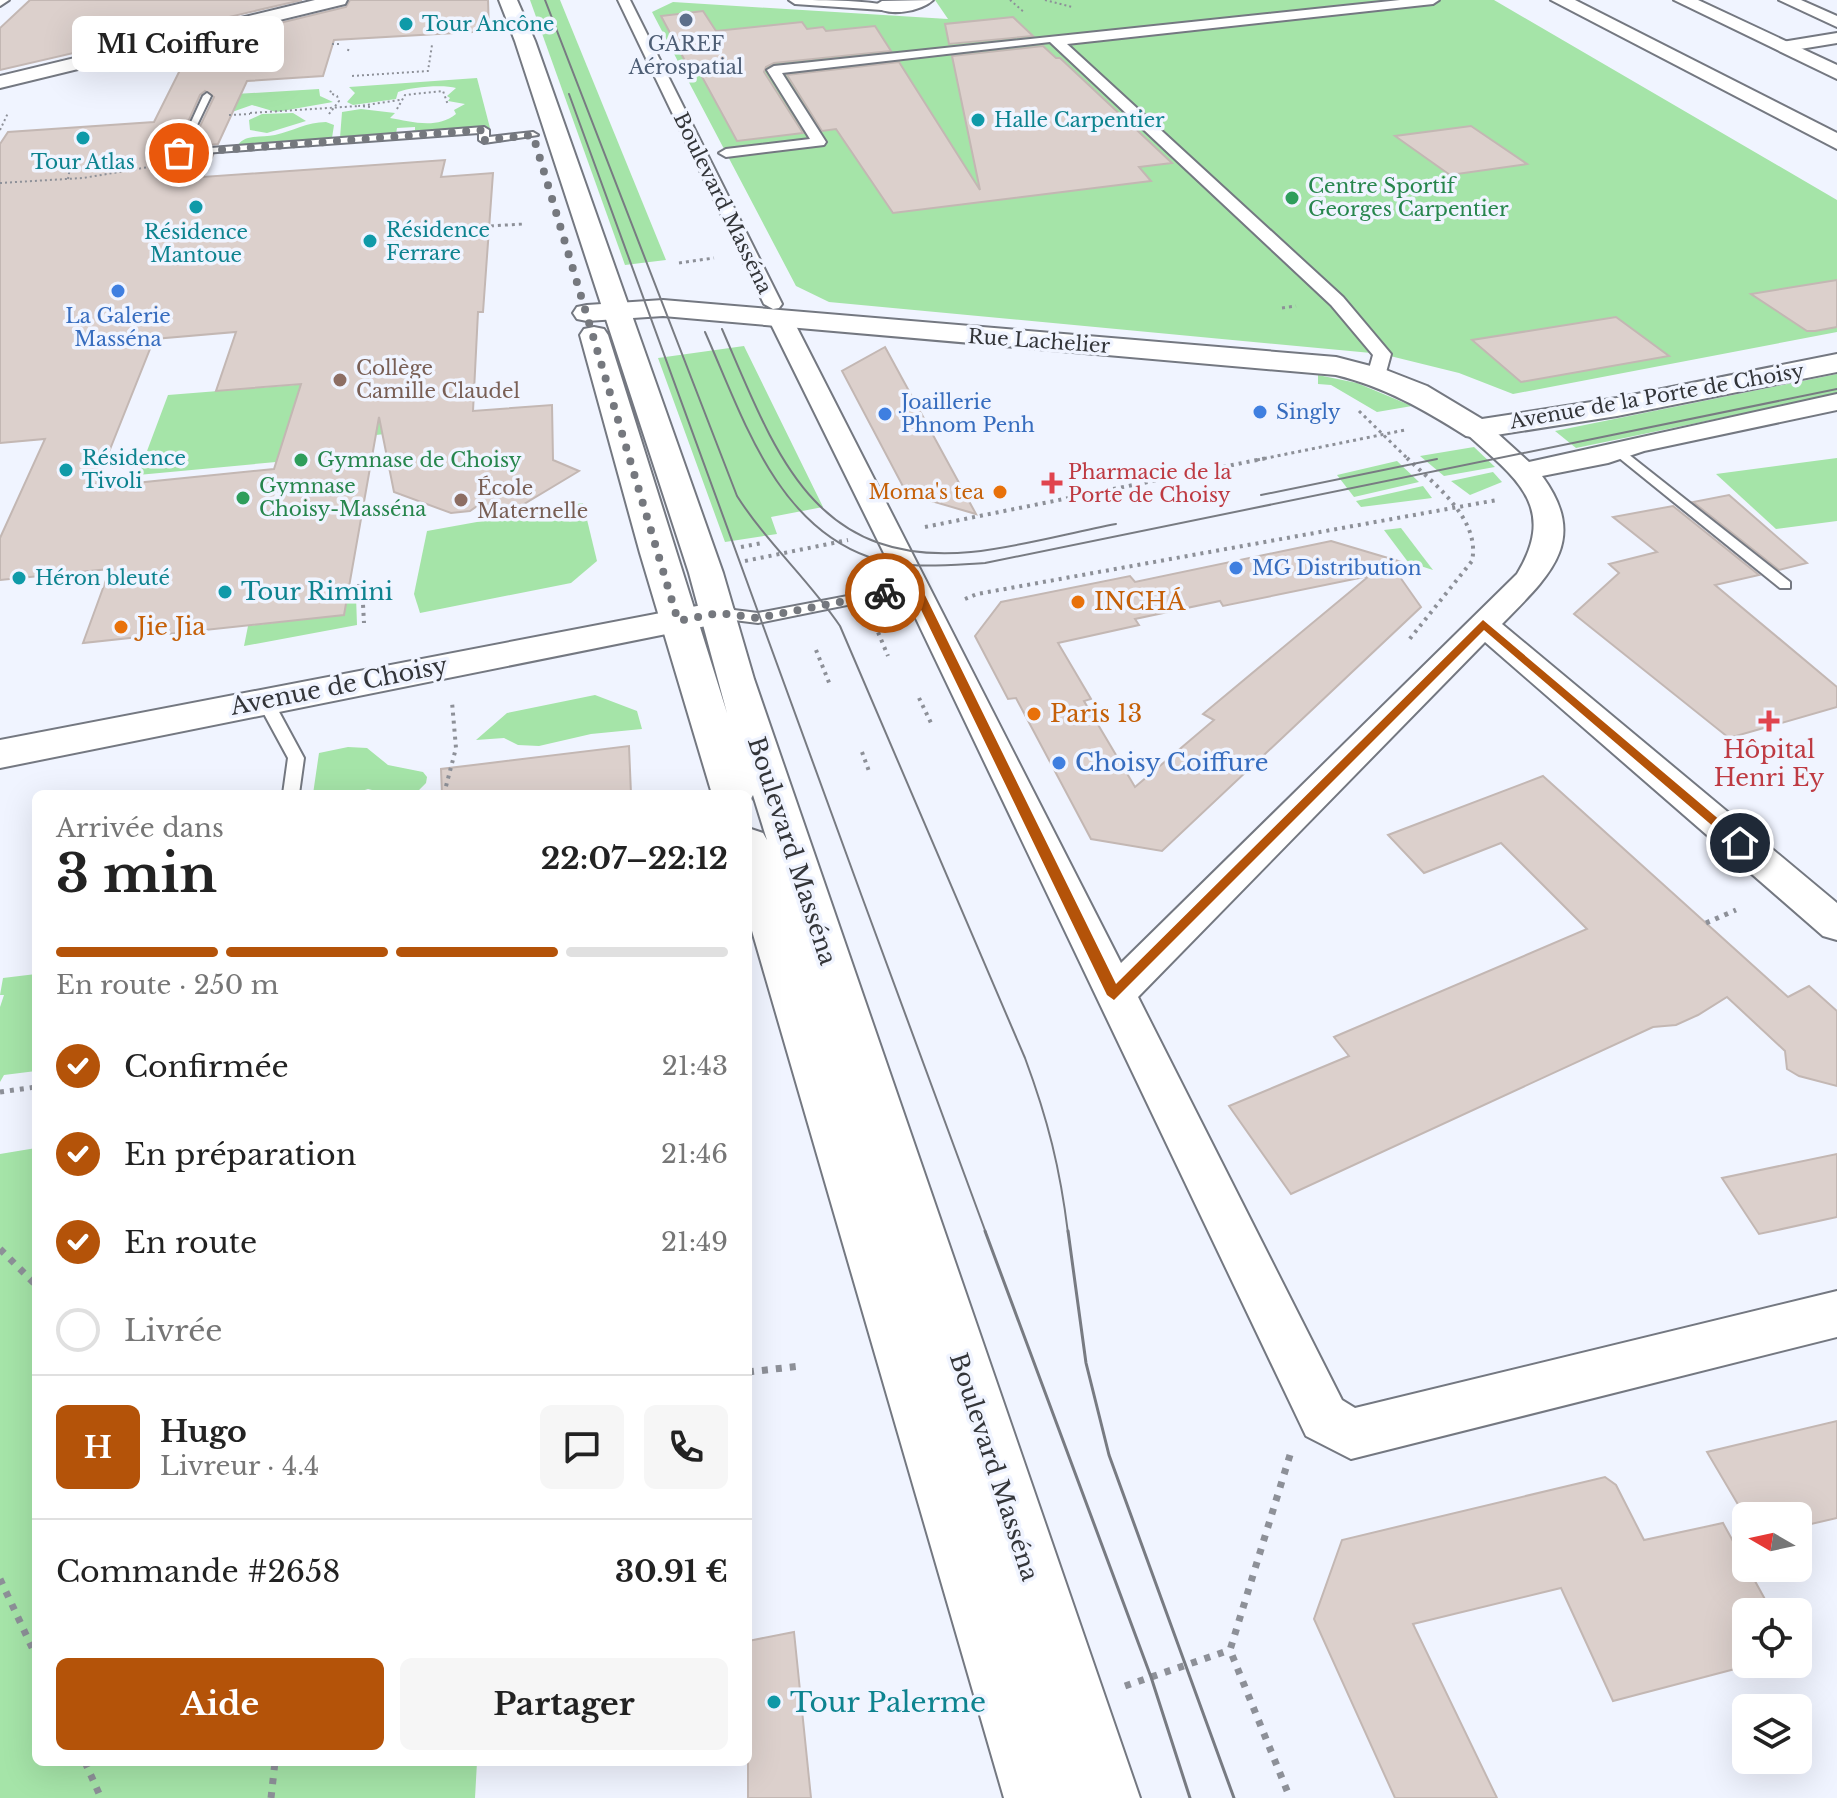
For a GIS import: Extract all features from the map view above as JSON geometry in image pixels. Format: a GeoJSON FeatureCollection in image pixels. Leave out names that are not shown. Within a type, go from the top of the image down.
{"type":"FeatureCollection","features":[{"type":"Feature","properties":{"kind":"main road"},"geometry":{"type":"LineString","coordinates":[[0,82],[338,0]]}},
{"type":"Feature","properties":{"kind":"main road"},"geometry":{"type":"LineString","coordinates":[[481,0],[509,53],[560,225]]}},
{"type":"Feature","properties":{"kind":"main road","name":"Boulevard Masséna"},"geometry":{"type":"LineString","coordinates":[[508,0],[525,41],[594,304],[698,617],[732,790]]}},
{"type":"Feature","properties":{"kind":"main road"},"geometry":{"type":"LineString","coordinates":[[1560,0],[1837,142]]}},
{"type":"Feature","properties":{"kind":"main road"},"geometry":{"type":"LineString","coordinates":[[1683,0],[1837,73]]}},
{"type":"Feature","properties":{"kind":"main road","name":"Rue Lachelier"},"geometry":{"type":"LineString","coordinates":[[594,304],[776,311],[1019,341],[1336,366],[1376,376],[1416,392],[1477,429]]}},
{"type":"Feature","properties":{"kind":"main road","name":"Avenue de la Porte de Choisy"},"geometry":{"type":"LineString","coordinates":[[1477,429],[1617,407],[1837,363]]}},
{"type":"Feature","properties":{"kind":"main road","name":"Boulevard Masséna"},"geometry":{"type":"LineString","coordinates":[[698,617],[735,679],[1105,1798]]}},
{"type":"Feature","properties":{"kind":"main road","name":"Avenue de Choisy"},"geometry":{"type":"LineString","coordinates":[[0,754],[698,617]]}},
{"type":"Feature","properties":{"kind":"main road","name":"Boulevard Masséna"},"geometry":{"type":"LineString","coordinates":[[752,857],[1039,1798]]}},
{"type":"Feature","properties":{"kind":"street","name":"Boulevard Masséna"},"geometry":{"type":"LineString","coordinates":[[624,0],[1324,1418],[1351,1434],[1837,1314]]}},
{"type":"Feature","properties":{"kind":"street"},"geometry":{"type":"LineString","coordinates":[[795,0],[882,6],[910,6],[925,0]]}},
{"type":"Feature","properties":{"kind":"street"},"geometry":{"type":"LineString","coordinates":[[1056,41],[1433,0]]}},
{"type":"Feature","properties":{"kind":"street"},"geometry":{"type":"LineString","coordinates":[[1787,0],[1837,22]]}},
{"type":"Feature","properties":{"kind":"street"},"geometry":{"type":"LineString","coordinates":[[726,153],[819,142],[774,70],[1053,38],[1337,301],[1382,354],[1376,376]]}},
{"type":"Feature","properties":{"kind":"street"},"geometry":{"type":"LineString","coordinates":[[1782,47],[1837,38]]}},
{"type":"Feature","properties":{"kind":"street","name":"Avenue de la Porte de Choisy"},"geometry":{"type":"LineString","coordinates":[[1525,471],[1837,402]]}},
{"type":"Feature","properties":{"kind":"street"},"geometry":{"type":"LineString","coordinates":[[1114,995],[1529,579],[1549,547],[1552,533],[1545,503],[1525,471],[1477,429]]}},
{"type":"Feature","properties":{"kind":"street"},"geometry":{"type":"LineString","coordinates":[[1483,624],[1837,925]]}},
{"type":"Feature","properties":{"kind":"lane"},"geometry":{"type":"LineString","coordinates":[[179,153],[207,96]]}},
{"type":"Feature","properties":{"kind":"lane"},"geometry":{"type":"LineString","coordinates":[[179,153],[484,130],[484,140],[533,135]]}},
{"type":"Feature","properties":{"kind":"lane"},"geometry":{"type":"LineString","coordinates":[[1618,450],[1785,585]]}},
{"type":"Feature","properties":{"kind":"lane"},"geometry":{"type":"LineString","coordinates":[[698,617],[758,618],[923,601]]}},
{"type":"Feature","properties":{"kind":"lane"},"geometry":{"type":"LineString","coordinates":[[265,701],[296,758],[292,790]]}},
{"type":"Feature","properties":{"kind":"path"},"geometry":{"type":"LineString","coordinates":[[332,44],[342,44]]}},
{"type":"Feature","properties":{"kind":"path"},"geometry":{"type":"LineString","coordinates":[[352,76],[428,71],[432,45]]}},
{"type":"Feature","properties":{"kind":"path"},"geometry":{"type":"LineString","coordinates":[[250,113],[359,106],[400,100]]}},
{"type":"Feature","properties":{"kind":"path"},"geometry":{"type":"LineString","coordinates":[[359,106],[384,109]]}},
{"type":"Feature","properties":{"kind":"path"},"geometry":{"type":"LineString","coordinates":[[0,183],[140,171],[174,161],[179,153]]}},
{"type":"Feature","properties":{"kind":"path"},"geometry":{"type":"LineString","coordinates":[[68,179],[72,156]]}},
{"type":"Feature","properties":{"kind":"path"},"geometry":{"type":"LineString","coordinates":[[78,185],[83,178]]}},
{"type":"Feature","properties":{"kind":"path"},"geometry":{"type":"LineString","coordinates":[[421,230],[524,224]]}},
{"type":"Feature","properties":{"kind":"path"},"geometry":{"type":"LineString","coordinates":[[679,263],[724,257]]}},
{"type":"Feature","properties":{"kind":"path"},"geometry":{"type":"LineString","coordinates":[[740,562],[1386,435],[1457,507],[1475,547],[1472,561],[1400,651]]}},
{"type":"Feature","properties":{"kind":"path"},"geometry":{"type":"LineString","coordinates":[[923,601],[977,594],[1457,507]]}},
{"type":"Feature","properties":{"kind":"path"},"geometry":{"type":"LineString","coordinates":[[741,547],[762,543]]}},
{"type":"Feature","properties":{"kind":"path"},"geometry":{"type":"LineString","coordinates":[[349,586],[362,586],[364,623]]}},
{"type":"Feature","properties":{"kind":"path"},"geometry":{"type":"LineString","coordinates":[[875,625],[888,656]]}},
{"type":"Feature","properties":{"kind":"path"},"geometry":{"type":"LineString","coordinates":[[816,650],[830,685]]}},
{"type":"Feature","properties":{"kind":"path"},"geometry":{"type":"LineString","coordinates":[[919,698],[932,725]]}},
{"type":"Feature","properties":{"kind":"path"},"geometry":{"type":"LineString","coordinates":[[444,790],[446,776],[454,764],[456,724]]}},
{"type":"Feature","properties":{"kind":"path"},"geometry":{"type":"LineString","coordinates":[[862,752],[870,774]]}},
{"type":"Feature","properties":{"kind":"path"},"geometry":{"type":"LineString","coordinates":[[1706,923],[1736,910]]}},
{"type":"Feature","properties":{"kind":"path"},"geometry":{"type":"LineString","coordinates":[[0,1092],[32,1088]]}},
{"type":"Feature","properties":{"kind":"path"},"geometry":{"type":"LineString","coordinates":[[0,1249],[32,1281]]}},
{"type":"Feature","properties":{"kind":"path"},"geometry":{"type":"LineString","coordinates":[[752,1372],[801,1366]]}},
{"type":"Feature","properties":{"kind":"path"},"geometry":{"type":"LineString","coordinates":[[1290,1798],[1230,1650],[1310,1393]]}},
{"type":"Feature","properties":{"kind":"path"},"geometry":{"type":"LineString","coordinates":[[0,1579],[32,1647]]}},
{"type":"Feature","properties":{"kind":"path"},"geometry":{"type":"LineString","coordinates":[[1072,1704],[1230,1650]]}},
{"type":"Feature","properties":{"kind":"path"},"geometry":{"type":"LineString","coordinates":[[87,1766],[101,1798]]}},
{"type":"Feature","properties":{"kind":"path"},"geometry":{"type":"LineString","coordinates":[[271,1798],[275,1766]]}},
{"type":"Feature","properties":{"kind":"green space"},"geometry":{"type":"Polygon","coordinates":[[[530,0],[560,0],[666,260],[625,265],[530,0]]]}},
{"type":"Feature","properties":{"kind":"green space","name":"Centre Sportif Georges Carpentier"},"geometry":{"type":"Polygon","coordinates":[[[935,0],[1494,0],[1837,200],[1837,332],[1513,394],[1459,373],[1382,354],[829,302],[796,286],[652,12],[673,2],[948,19],[935,0]]]}},
{"type":"Feature","properties":{"kind":"green space"},"geometry":{"type":"Polygon","coordinates":[[[477,78],[490,128],[401,134],[415,130],[415,127],[397,128],[396,134],[340,138],[342,112],[361,109],[395,113],[390,118],[432,123],[448,119],[456,114],[454,110],[465,104],[448,101],[450,98],[447,96],[456,88],[435,86],[403,90],[398,92],[396,99],[353,105],[347,102],[355,93],[349,87],[477,78]]]}},
{"type":"Feature","properties":{"kind":"green space"},"geometry":{"type":"Polygon","coordinates":[[[319,89],[320,96],[333,102],[276,112],[252,105],[232,112],[219,95],[319,89]]]}},
{"type":"Feature","properties":{"kind":"green space"},"geometry":{"type":"Polygon","coordinates":[[[293,113],[306,121],[267,133],[250,130],[249,120],[262,114],[293,113]]]}},
{"type":"Feature","properties":{"kind":"green space"},"geometry":{"type":"Polygon","coordinates":[[[326,122],[334,125],[332,138],[238,145],[249,138],[326,122]]]}},
{"type":"Feature","properties":{"kind":"green space"},"geometry":{"type":"Polygon","coordinates":[[[744,346],[823,507],[771,517],[777,534],[725,542],[658,358],[744,346]]]}},
{"type":"Feature","properties":{"kind":"green space"},"geometry":{"type":"Polygon","coordinates":[[[448,373],[394,433],[367,436],[276,462],[138,475],[168,395],[448,373]]]}},
{"type":"Feature","properties":{"kind":"green space"},"geometry":{"type":"Polygon","coordinates":[[[1837,374],[1837,394],[1576,448],[1555,431],[1837,374]]]}},
{"type":"Feature","properties":{"kind":"green space"},"geometry":{"type":"Polygon","coordinates":[[[1318,375],[1357,383],[1412,406],[1377,412],[1331,385],[1318,384],[1318,375]]]}},
{"type":"Feature","properties":{"kind":"green space"},"geometry":{"type":"Polygon","coordinates":[[[1474,447],[1495,467],[1444,476],[1420,456],[1474,447]]]}},
{"type":"Feature","properties":{"kind":"green space"},"geometry":{"type":"Polygon","coordinates":[[[1837,458],[1837,521],[1776,529],[1716,474],[1837,458]]]}},
{"type":"Feature","properties":{"kind":"green space"},"geometry":{"type":"Polygon","coordinates":[[[1397,461],[1419,482],[1354,497],[1337,475],[1397,461]]]}},
{"type":"Feature","properties":{"kind":"green space"},"geometry":{"type":"Polygon","coordinates":[[[1493,472],[1502,482],[1470,495],[1451,481],[1493,472]]]}},
{"type":"Feature","properties":{"kind":"green space"},"geometry":{"type":"Polygon","coordinates":[[[1423,486],[1432,498],[1361,507],[1356,501],[1423,486]]]}},
{"type":"Feature","properties":{"kind":"green space"},"geometry":{"type":"Polygon","coordinates":[[[583,503],[597,561],[571,583],[420,613],[414,594],[427,531],[583,503]]]}},
{"type":"Feature","properties":{"kind":"green space"},"geometry":{"type":"Polygon","coordinates":[[[1401,528],[1433,570],[1408,562],[1384,530],[1401,528]]]}},
{"type":"Feature","properties":{"kind":"green space"},"geometry":{"type":"Polygon","coordinates":[[[356,596],[357,625],[244,646],[248,626],[343,615],[347,597],[356,596]]]}},
{"type":"Feature","properties":{"kind":"green space"},"geometry":{"type":"Polygon","coordinates":[[[595,695],[637,711],[642,729],[591,734],[539,746],[518,745],[504,738],[476,740],[507,713],[595,695]]]}},
{"type":"Feature","properties":{"kind":"green space"},"geometry":{"type":"Polygon","coordinates":[[[348,747],[367,748],[388,765],[423,772],[427,777],[426,783],[419,790],[314,790],[319,753],[348,747]]]}},
{"type":"Feature","properties":{"kind":"green space"},"geometry":{"type":"Polygon","coordinates":[[[32,974],[32,1072],[4,1075],[0,1082],[0,1007],[4,995],[0,995],[3,978],[32,974]]]}},
{"type":"Feature","properties":{"kind":"green space"},"geometry":{"type":"Polygon","coordinates":[[[32,1149],[32,1766],[477,1766],[475,1798],[0,1798],[0,1154],[32,1149]]]}},
{"type":"Feature","properties":{"kind":"building"},"geometry":{"type":"Polygon","coordinates":[[[30,0],[302,0],[0,70],[0,28],[30,0]]]}},
{"type":"Feature","properties":{"kind":"building"},"geometry":{"type":"Polygon","coordinates":[[[350,0],[488,0],[489,31],[334,40],[323,76],[247,81],[218,144],[190,147],[214,97],[205,91],[200,95],[173,156],[213,155],[203,177],[445,160],[441,177],[493,173],[483,312],[478,312],[473,411],[552,405],[553,460],[579,471],[519,507],[497,510],[483,502],[470,511],[451,513],[394,492],[379,417],[344,615],[83,643],[110,569],[0,580],[0,538],[45,439],[0,443],[0,144],[8,132],[154,122],[193,44],[346,7],[350,0]],[[236,332],[154,339],[95,487],[274,469],[301,384],[216,391],[236,332]]]}},
{"type":"Feature","properties":{"kind":"building"},"geometry":{"type":"Polygon","coordinates":[[[703,11],[716,31],[802,22],[807,29],[823,27],[826,31],[875,26],[891,51],[774,63],[766,67],[764,72],[803,133],[737,141],[700,73],[692,74],[661,16],[703,11]]]}},
{"type":"Feature","properties":{"kind":"building"},"geometry":{"type":"Polygon","coordinates":[[[1013,17],[1033,36],[949,44],[945,24],[1013,17]]]}},
{"type":"Feature","properties":{"kind":"building","name":"Halle Carpentier"},"geometry":{"type":"Polygon","coordinates":[[[1043,46],[1060,58],[1172,163],[1139,167],[1151,181],[893,213],[836,129],[822,131],[787,75],[899,62],[980,190],[952,56],[1043,46]]]}},
{"type":"Feature","properties":{"kind":"building"},"geometry":{"type":"Polygon","coordinates":[[[1471,126],[1527,164],[1450,175],[1395,136],[1471,126]]]}},
{"type":"Feature","properties":{"kind":"building"},"geometry":{"type":"Polygon","coordinates":[[[1837,280],[1837,327],[1815,331],[1807,331],[1751,294],[1837,280]]]}},
{"type":"Feature","properties":{"kind":"building"},"geometry":{"type":"Polygon","coordinates":[[[1616,317],[1669,356],[1521,382],[1472,340],[1616,317]]]}},
{"type":"Feature","properties":{"kind":"building"},"geometry":{"type":"Polygon","coordinates":[[[885,347],[976,514],[907,494],[842,371],[885,347]]]}},
{"type":"Feature","properties":{"kind":"building"},"geometry":{"type":"Polygon","coordinates":[[[1729,495],[1807,563],[1779,570],[1693,502],[1729,495]]]}},
{"type":"Feature","properties":{"kind":"building"},"geometry":{"type":"Polygon","coordinates":[[[1673,506],[1759,575],[1715,585],[1837,687],[1837,707],[1729,738],[1574,614],[1619,573],[1609,564],[1657,552],[1613,517],[1673,506]]]}},
{"type":"Feature","properties":{"kind":"building"},"geometry":{"type":"Polygon","coordinates":[[[1331,541],[1415,566],[1395,570],[1421,607],[1162,851],[1091,839],[1016,698],[1008,699],[975,636],[1001,602],[1130,576],[1135,582],[1331,541]],[[1369,576],[1223,606],[1220,601],[1135,619],[1139,625],[1058,643],[1091,699],[1084,701],[1135,787],[1214,720],[1203,714],[1369,576]]]}},
{"type":"Feature","properties":{"kind":"building"},"geometry":{"type":"Polygon","coordinates":[[[629,746],[631,790],[442,790],[441,769],[629,746]]]}},
{"type":"Feature","properties":{"kind":"building"},"geometry":{"type":"Polygon","coordinates":[[[1543,776],[1788,997],[1809,986],[1837,1011],[1837,1086],[1799,1076],[1787,1069],[1785,1051],[1727,997],[1676,1025],[1653,1027],[1291,1194],[1229,1106],[1349,1056],[1334,1037],[1587,929],[1501,843],[1424,873],[1388,835],[1543,776]]]}},
{"type":"Feature","properties":{"kind":"building"},"geometry":{"type":"Polygon","coordinates":[[[1837,1154],[1837,1217],[1759,1234],[1722,1178],[1837,1154]]]}},
{"type":"Feature","properties":{"kind":"building"},"geometry":{"type":"Polygon","coordinates":[[[1837,1421],[1837,1518],[1812,1524],[1812,1502],[1737,1502],[1707,1452],[1837,1421]]]}},
{"type":"Feature","properties":{"kind":"building"},"geometry":{"type":"Polygon","coordinates":[[[1605,1477],[1616,1485],[1644,1540],[1723,1523],[1732,1539],[1732,1582],[1755,1582],[1764,1598],[1732,1598],[1732,1670],[1613,1701],[1561,1588],[1413,1624],[1497,1798],[1395,1798],[1314,1619],[1342,1540],[1605,1477]]]}},
{"type":"Feature","properties":{"kind":"building"},"geometry":{"type":"Polygon","coordinates":[[[794,1632],[811,1798],[748,1798],[748,1766],[752,1766],[752,1640],[794,1632]]]}},
{"type":"Feature","properties":{"kind":"tram line"},"geometry":{"type":"LineString","coordinates":[[545,0],[737,496],[840,626],[1025,1058],[1052,1144],[1068,1233]]}},
{"type":"Feature","properties":{"kind":"tram line"},"geometry":{"type":"LineString","coordinates":[[569,94],[986,1233]]}},
{"type":"Feature","properties":{"kind":"tram line"},"geometry":{"type":"LineString","coordinates":[[722,329],[782,457],[807,492],[836,520],[872,541],[917,552],[971,552],[1116,524]]}},
{"type":"Feature","properties":{"kind":"tram line"},"geometry":{"type":"LineString","coordinates":[[705,332],[748,431],[786,493],[809,520],[836,541],[869,557],[912,565],[985,563],[1837,389]]}},
{"type":"Feature","properties":{"kind":"tram line"},"geometry":{"type":"LineString","coordinates":[[1261,495],[1437,459]]}},
{"type":"Feature","properties":{"kind":"tram line"},"geometry":{"type":"LineString","coordinates":[[985,1231],[1151,1677],[1190,1798]]}},
{"type":"Feature","properties":{"kind":"tram line"},"geometry":{"type":"LineString","coordinates":[[1068,1231],[1086,1363],[1109,1455],[1234,1798]]}},
{"type":"Feature","properties":{"kind":"way so far"},"geometry":{"type":"LineString","coordinates":[[179,153],[484,130],[484,140],[533,135],[678,621],[718,613],[758,618],[885,593]]}},
{"type":"Feature","properties":{"kind":"place","name":"GAREF Aérospatial"},"geometry":{"type":"Point","coordinates":[686,20]}},
{"type":"Feature","properties":{"kind":"place","name":"Tour Ancône"},"geometry":{"type":"Point","coordinates":[406,24]}},
{"type":"Feature","properties":{"kind":"place","name":"Halle Carpentier"},"geometry":{"type":"Point","coordinates":[978,120]}},
{"type":"Feature","properties":{"kind":"place","name":"Tour Atlas"},"geometry":{"type":"Point","coordinates":[83,138]}},
{"type":"Feature","properties":{"kind":"place","name":"M1 Coiffure"},"geometry":{"type":"Point","coordinates":[179,153]}},
{"type":"Feature","properties":{"kind":"place","name":"Centre Sportif Georges Carpentier"},"geometry":{"type":"Point","coordinates":[1292,198]}},
{"type":"Feature","properties":{"kind":"place","name":"Résidence Mantoue"},"geometry":{"type":"Point","coordinates":[196,207]}},
{"type":"Feature","properties":{"kind":"place","name":"Résidence Ferrare"},"geometry":{"type":"Point","coordinates":[370,241]}},
{"type":"Feature","properties":{"kind":"place","name":"La Galerie Masséna"},"geometry":{"type":"Point","coordinates":[118,291]}},
{"type":"Feature","properties":{"kind":"place","name":"Collège Camille Claudel"},"geometry":{"type":"Point","coordinates":[340,380]}},
{"type":"Feature","properties":{"kind":"place","name":"Singly"},"geometry":{"type":"Point","coordinates":[1260,412]}},
{"type":"Feature","properties":{"kind":"place","name":"Joaillerie Phnom Penh"},"geometry":{"type":"Point","coordinates":[885,414]}},
{"type":"Feature","properties":{"kind":"place","name":"Gymnase de Choisy"},"geometry":{"type":"Point","coordinates":[301,460]}},
{"type":"Feature","properties":{"kind":"place","name":"Résidence Tivoli"},"geometry":{"type":"Point","coordinates":[66,470]}},
{"type":"Feature","properties":{"kind":"place","name":"Pharmacie de la Porte de Choisy"},"geometry":{"type":"Point","coordinates":[1052,483]}},
{"type":"Feature","properties":{"kind":"place","name":"Moma's tea"},"geometry":{"type":"Point","coordinates":[1000,492]}},
{"type":"Feature","properties":{"kind":"place","name":"Gymnase Choisy-Masséna"},"geometry":{"type":"Point","coordinates":[243,498]}},
{"type":"Feature","properties":{"kind":"place","name":"École Maternelle"},"geometry":{"type":"Point","coordinates":[461,500]}},
{"type":"Feature","properties":{"kind":"place","name":"MG Distribution"},"geometry":{"type":"Point","coordinates":[1236,568]}},
{"type":"Feature","properties":{"kind":"place","name":"Héron bleuté"},"geometry":{"type":"Point","coordinates":[19,578]}},
{"type":"Feature","properties":{"kind":"place","name":"Tour Rimini"},"geometry":{"type":"Point","coordinates":[225,592]}},
{"type":"Feature","properties":{"kind":"place","name":"INCHÁ"},"geometry":{"type":"Point","coordinates":[1078,602]}},
{"type":"Feature","properties":{"kind":"place","name":"Jie Jia"},"geometry":{"type":"Point","coordinates":[121,627]}},
{"type":"Feature","properties":{"kind":"place","name":"Paris 13"},"geometry":{"type":"Point","coordinates":[1034,714]}},
{"type":"Feature","properties":{"kind":"place","name":"Hôpital Henri Ey"},"geometry":{"type":"Point","coordinates":[1769,721]}},
{"type":"Feature","properties":{"kind":"place","name":"Choisy Coiffure"},"geometry":{"type":"Point","coordinates":[1059,763]}},
{"type":"Feature","properties":{"kind":"place","name":"Tour Palerme"},"geometry":{"type":"Point","coordinates":[774,1702]}},
{"type":"Feature","properties":{"kind":"route"},"geometry":{"type":"LineString","coordinates":[[885,593],[916,587],[1114,995],[1483,624],[1740,843]]}}]}
